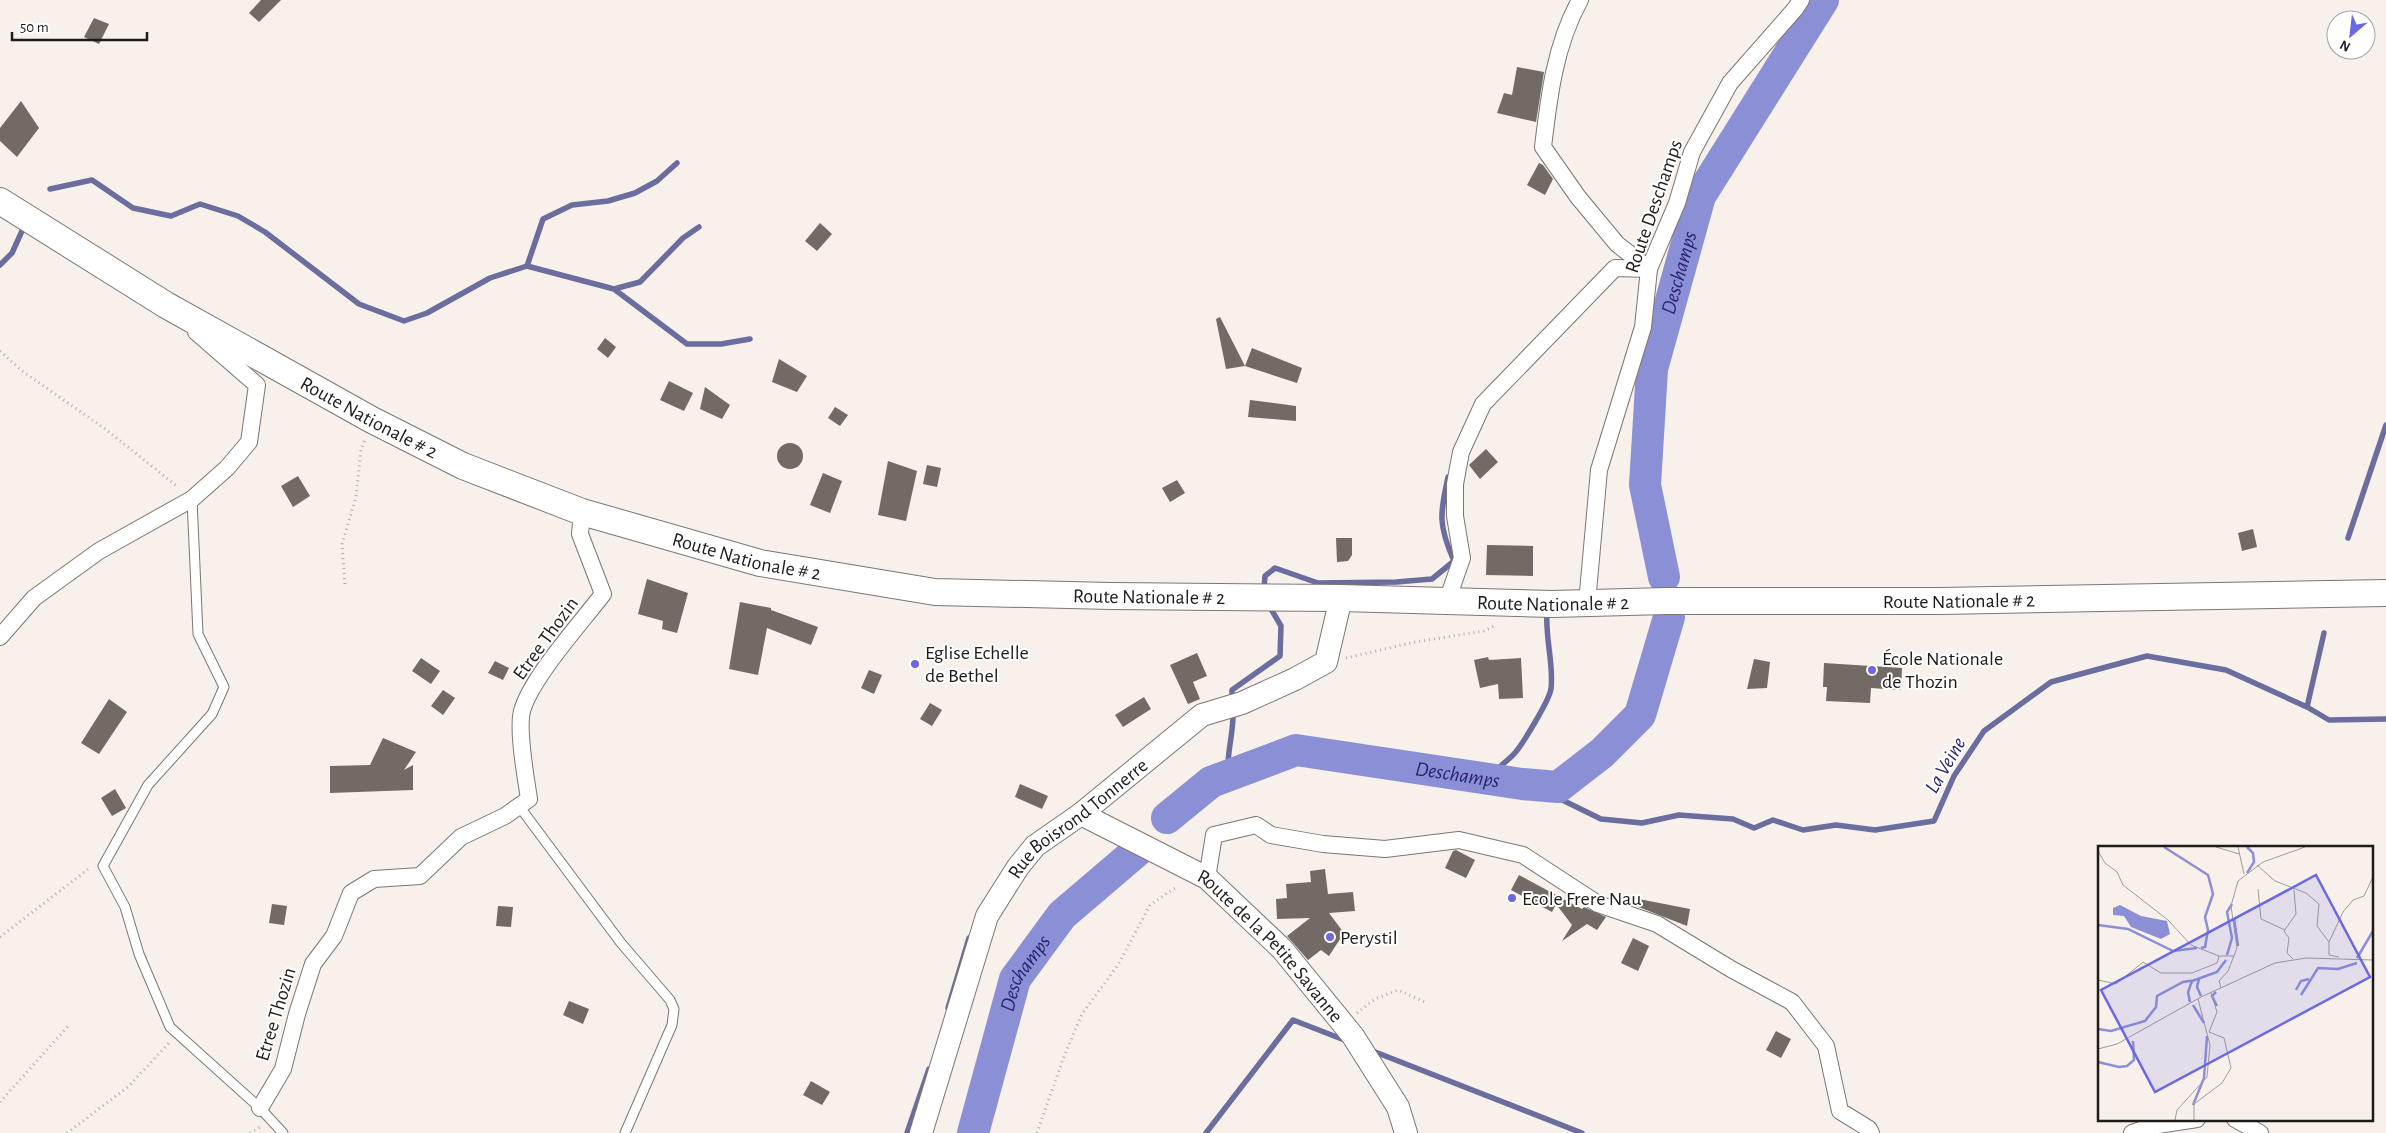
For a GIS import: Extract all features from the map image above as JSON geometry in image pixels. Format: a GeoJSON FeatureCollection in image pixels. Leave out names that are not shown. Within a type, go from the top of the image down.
{"type":"FeatureCollection","features":[{"type":"Feature","properties":{"kind":"main road","name":"Route Nationale # 2"},"geometry":{"type":"LineString","coordinates":[[0,201],[166,304],[372,420],[464,466],[582,512],[760,564],[935,592],[1587,603],[1940,601],[2386,593]]}},
{"type":"Feature","properties":{"kind":"street"},"geometry":{"type":"LineString","coordinates":[[1580,0],[1571,16],[1552,79],[1542,147],[1578,197],[1617,244],[1649,269]]}},
{"type":"Feature","properties":{"kind":"street","name":"Route Deschamps"},"geometry":{"type":"LineString","coordinates":[[1587,603],[1599,470],[1643,327],[1649,269],[1677,203],[1692,152],[1730,83],[1796,9],[1801,0]]}},
{"type":"Feature","properties":{"kind":"street"},"geometry":{"type":"LineString","coordinates":[[1447,601],[1462,558],[1455,516],[1456,484],[1461,452],[1483,404],[1615,268],[1649,269]]}},
{"type":"Feature","properties":{"kind":"street"},"geometry":{"type":"LineString","coordinates":[[0,637],[34,598],[99,551],[192,499],[227,468],[249,442],[257,385],[166,304]]}},
{"type":"Feature","properties":{"kind":"street","name":"Etree Thozin"},"geometry":{"type":"LineString","coordinates":[[260,1108],[283,1069],[296,1014],[313,964],[334,936],[351,893],[374,879],[420,876],[461,837],[505,816],[529,799],[523,758],[522,712],[532,688],[603,594],[580,534],[582,512]]}},
{"type":"Feature","properties":{"kind":"street"},"geometry":{"type":"LineString","coordinates":[[1326,662],[1342,598]]}},
{"type":"Feature","properties":{"kind":"street","name":"Rue Boisrond Tonnerre"},"geometry":{"type":"LineString","coordinates":[[921,1133],[987,916],[1014,872],[1035,846],[1081,814],[1202,715],[1242,703],[1295,679],[1326,662]]}},
{"type":"Feature","properties":{"kind":"street","name":"Route de la Petite Savanne"},"geometry":{"type":"LineString","coordinates":[[1081,814],[1202,875],[1282,949],[1343,1024],[1398,1106],[1406,1133]]}},
{"type":"Feature","properties":{"kind":"street"},"geometry":{"type":"LineString","coordinates":[[1202,875],[1214,835],[1256,825],[1272,835],[1323,844],[1386,849],[1459,840],[1523,855],[1598,904],[1657,924],[1731,970],[1792,1002],[1826,1046],[1840,1111],[1869,1129],[1871,1133]]}},
{"type":"Feature","properties":{"kind":"street"},"geometry":{"type":"LineString","coordinates":[[2132,1133],[2152,1126],[2191,1120]]}},
{"type":"Feature","properties":{"kind":"street"},"geometry":{"type":"LineString","coordinates":[[2237,1120],[2260,1133]]}},
{"type":"Feature","properties":{"kind":"lane"},"geometry":{"type":"LineString","coordinates":[[192,499],[198,634],[224,687],[212,714],[148,785],[103,866],[125,907],[139,954],[170,1027],[260,1108],[283,1133]]}},
{"type":"Feature","properties":{"kind":"lane"},"geometry":{"type":"LineString","coordinates":[[519,806],[621,943],[670,1000],[674,1009],[672,1025],[625,1133]]}},
{"type":"Feature","properties":{"kind":"path"},"geometry":{"type":"LineString","coordinates":[[0,351],[22,371],[104,428],[192,499]]}},
{"type":"Feature","properties":{"kind":"path"},"geometry":{"type":"LineString","coordinates":[[345,584],[342,544],[356,497],[361,450],[372,420]]}},
{"type":"Feature","properties":{"kind":"path"},"geometry":{"type":"LineString","coordinates":[[1326,662],[1416,642],[1484,631],[1500,623]]}},
{"type":"Feature","properties":{"kind":"path"},"geometry":{"type":"LineString","coordinates":[[0,937],[94,865]]}},
{"type":"Feature","properties":{"kind":"path"},"geometry":{"type":"LineString","coordinates":[[1037,1133],[1063,1059],[1082,1014],[1118,965],[1150,905],[1202,875]]}},
{"type":"Feature","properties":{"kind":"path"},"geometry":{"type":"LineString","coordinates":[[1343,1024],[1375,999],[1398,990],[1425,1002]]}},
{"type":"Feature","properties":{"kind":"path"},"geometry":{"type":"LineString","coordinates":[[0,1102],[70,1024]]}},
{"type":"Feature","properties":{"kind":"path"},"geometry":{"type":"LineString","coordinates":[[67,1133],[128,1087],[178,1034]]}},
{"type":"Feature","properties":{"kind":"building"},"geometry":{"type":"Polygon","coordinates":[[[261,0],[281,0],[259,22],[249,13],[261,0]]]}},
{"type":"Feature","properties":{"kind":"building"},"geometry":{"type":"Polygon","coordinates":[[[94,18],[109,24],[99,44],[84,37],[94,18]]]}},
{"type":"Feature","properties":{"kind":"building"},"geometry":{"type":"Polygon","coordinates":[[[1517,67],[1544,72],[1536,122],[1497,113],[1504,93],[1512,95],[1517,67]]]}},
{"type":"Feature","properties":{"kind":"building"},"geometry":{"type":"Polygon","coordinates":[[[21,101],[39,128],[17,157],[0,141],[0,128],[21,101]]]}},
{"type":"Feature","properties":{"kind":"building"},"geometry":{"type":"Polygon","coordinates":[[[1539,163],[1543,165],[1553,179],[1545,195],[1527,185],[1539,163]]]}},
{"type":"Feature","properties":{"kind":"building"},"geometry":{"type":"Polygon","coordinates":[[[820,223],[832,234],[817,251],[805,241],[820,223]]]}},
{"type":"Feature","properties":{"kind":"building"},"geometry":{"type":"Polygon","coordinates":[[[1220,317],[1245,366],[1226,369],[1216,319],[1220,317]]]}},
{"type":"Feature","properties":{"kind":"building"},"geometry":{"type":"Polygon","coordinates":[[[605,338],[616,347],[608,358],[597,349],[605,338]]]}},
{"type":"Feature","properties":{"kind":"building"},"geometry":{"type":"Polygon","coordinates":[[[1252,348],[1302,368],[1297,383],[1245,366],[1252,348]]]}},
{"type":"Feature","properties":{"kind":"building"},"geometry":{"type":"Polygon","coordinates":[[[779,359],[807,376],[797,392],[772,382],[779,359]]]}},
{"type":"Feature","properties":{"kind":"building"},"geometry":{"type":"Polygon","coordinates":[[[669,381],[693,393],[684,411],[660,400],[669,381]]]}},
{"type":"Feature","properties":{"kind":"building"},"geometry":{"type":"Polygon","coordinates":[[[705,387],[730,405],[722,419],[700,409],[705,387]]]}},
{"type":"Feature","properties":{"kind":"building"},"geometry":{"type":"Polygon","coordinates":[[[1250,400],[1296,406],[1296,421],[1248,417],[1250,400]]]}},
{"type":"Feature","properties":{"kind":"building"},"geometry":{"type":"Polygon","coordinates":[[[835,407],[848,415],[840,426],[828,418],[835,407]]]}},
{"type":"Feature","properties":{"kind":"building"},"geometry":{"type":"Polygon","coordinates":[[[790,443],[799,447],[803,456],[799,465],[790,469],[781,465],[777,456],[781,447],[790,443]]]}},
{"type":"Feature","properties":{"kind":"building"},"geometry":{"type":"Polygon","coordinates":[[[1486,449],[1498,462],[1480,479],[1469,465],[1486,449]]]}},
{"type":"Feature","properties":{"kind":"building"},"geometry":{"type":"Polygon","coordinates":[[[888,461],[917,471],[906,521],[878,515],[888,461]]]}},
{"type":"Feature","properties":{"kind":"building"},"geometry":{"type":"Polygon","coordinates":[[[927,465],[941,468],[937,487],[923,484],[927,465]]]}},
{"type":"Feature","properties":{"kind":"building"},"geometry":{"type":"Polygon","coordinates":[[[823,473],[842,481],[830,513],[810,505],[823,473]]]}},
{"type":"Feature","properties":{"kind":"building"},"geometry":{"type":"Polygon","coordinates":[[[298,476],[310,496],[293,507],[281,486],[298,476]]]}},
{"type":"Feature","properties":{"kind":"building"},"geometry":{"type":"Polygon","coordinates":[[[1177,480],[1185,493],[1170,502],[1162,488],[1177,480]]]}},
{"type":"Feature","properties":{"kind":"building"},"geometry":{"type":"Polygon","coordinates":[[[2253,529],[2257,547],[2242,551],[2238,533],[2253,529]]]}},
{"type":"Feature","properties":{"kind":"building"},"geometry":{"type":"Polygon","coordinates":[[[1336,538],[1352,538],[1352,555],[1348,561],[1337,562],[1336,538]]]}},
{"type":"Feature","properties":{"kind":"building"},"geometry":{"type":"Polygon","coordinates":[[[1487,545],[1533,546],[1533,576],[1486,575],[1487,545]]]}},
{"type":"Feature","properties":{"kind":"building"},"geometry":{"type":"Polygon","coordinates":[[[647,579],[688,593],[677,633],[662,629],[663,621],[638,614],[647,579]]]}},
{"type":"Feature","properties":{"kind":"building"},"geometry":{"type":"Polygon","coordinates":[[[740,602],[771,608],[771,610],[818,627],[811,645],[767,628],[758,675],[729,669],[740,602]]]}},
{"type":"Feature","properties":{"kind":"building"},"geometry":{"type":"Polygon","coordinates":[[[1197,653],[1207,676],[1193,682],[1200,699],[1188,704],[1170,665],[1197,653]]]}},
{"type":"Feature","properties":{"kind":"building"},"geometry":{"type":"Polygon","coordinates":[[[1488,657],[1489,660],[1521,658],[1523,698],[1499,699],[1498,684],[1480,688],[1474,660],[1488,657]]]}},
{"type":"Feature","properties":{"kind":"building"},"geometry":{"type":"Polygon","coordinates":[[[421,658],[440,671],[431,684],[412,671],[421,658]]]}},
{"type":"Feature","properties":{"kind":"building"},"geometry":{"type":"Polygon","coordinates":[[[1754,659],[1770,662],[1767,688],[1747,689],[1754,659]]]}},
{"type":"Feature","properties":{"kind":"building"},"geometry":{"type":"Polygon","coordinates":[[[495,661],[509,668],[503,680],[488,673],[495,661]]]}},
{"type":"Feature","properties":{"kind":"building"},"geometry":{"type":"Polygon","coordinates":[[[1824,663],[1902,668],[1901,690],[1871,688],[1870,703],[1826,701],[1827,687],[1823,687],[1824,663]]]}},
{"type":"Feature","properties":{"kind":"building"},"geometry":{"type":"Polygon","coordinates":[[[869,670],[882,675],[874,694],[861,688],[869,670]]]}},
{"type":"Feature","properties":{"kind":"building"},"geometry":{"type":"Polygon","coordinates":[[[443,690],[455,698],[443,715],[431,706],[443,690]]]}},
{"type":"Feature","properties":{"kind":"building"},"geometry":{"type":"Polygon","coordinates":[[[1144,697],[1151,709],[1123,727],[1115,715],[1144,697]]]}},
{"type":"Feature","properties":{"kind":"building"},"geometry":{"type":"Polygon","coordinates":[[[109,699],[127,712],[99,754],[81,743],[109,699]]]}},
{"type":"Feature","properties":{"kind":"building"},"geometry":{"type":"Polygon","coordinates":[[[930,703],[942,710],[932,726],[920,719],[930,703]]]}},
{"type":"Feature","properties":{"kind":"building"},"geometry":{"type":"Polygon","coordinates":[[[383,738],[416,752],[404,770],[413,765],[413,790],[330,793],[330,766],[370,765],[383,738]]]}},
{"type":"Feature","properties":{"kind":"building"},"geometry":{"type":"Polygon","coordinates":[[[1020,784],[1048,796],[1042,809],[1015,797],[1020,784]]]}},
{"type":"Feature","properties":{"kind":"building"},"geometry":{"type":"Polygon","coordinates":[[[115,789],[126,808],[112,816],[101,798],[115,789]]]}},
{"type":"Feature","properties":{"kind":"building"},"geometry":{"type":"Polygon","coordinates":[[[1456,850],[1475,860],[1466,878],[1445,868],[1453,851],[1456,850]]]}},
{"type":"Feature","properties":{"kind":"building"},"geometry":{"type":"Polygon","coordinates":[[[1325,869],[1328,894],[1353,892],[1355,911],[1329,913],[1344,933],[1329,956],[1321,950],[1308,960],[1287,936],[1310,918],[1277,919],[1276,899],[1287,898],[1286,884],[1311,882],[1310,871],[1325,869]]]}},
{"type":"Feature","properties":{"kind":"building"},"geometry":{"type":"Polygon","coordinates":[[[1519,875],[1582,909],[1584,907],[1606,917],[1597,930],[1587,924],[1562,941],[1572,925],[1556,904],[1552,912],[1511,890],[1519,875]]]}},
{"type":"Feature","properties":{"kind":"building"},"geometry":{"type":"Polygon","coordinates":[[[1639,899],[1690,909],[1687,926],[1636,906],[1639,899]]]}},
{"type":"Feature","properties":{"kind":"building"},"geometry":{"type":"Polygon","coordinates":[[[272,904],[287,906],[284,925],[269,923],[272,904]]]}},
{"type":"Feature","properties":{"kind":"building"},"geometry":{"type":"Polygon","coordinates":[[[498,906],[513,907],[511,927],[496,926],[498,906]]]}},
{"type":"Feature","properties":{"kind":"building"},"geometry":{"type":"Polygon","coordinates":[[[1633,938],[1649,946],[1638,971],[1621,963],[1633,938]]]}},
{"type":"Feature","properties":{"kind":"building"},"geometry":{"type":"Polygon","coordinates":[[[569,1001],[589,1009],[583,1024],[563,1015],[569,1001]]]}},
{"type":"Feature","properties":{"kind":"building"},"geometry":{"type":"Polygon","coordinates":[[[1776,1031],[1791,1039],[1781,1058],[1766,1050],[1776,1031]]]}},
{"type":"Feature","properties":{"kind":"building"},"geometry":{"type":"Polygon","coordinates":[[[811,1081],[830,1092],[822,1105],[803,1095],[811,1081]]]}},
{"type":"Feature","properties":{"kind":"waterway","name":"Deschamps"},"geometry":{"type":"LineString","coordinates":[[1664,577],[1645,485],[1652,369],[1700,196],[1823,0]]}},
{"type":"Feature","properties":{"kind":"waterway"},"geometry":{"type":"LineString","coordinates":[[527,266],[543,219],[572,205],[608,201],[635,193],[657,181],[677,163]]}},
{"type":"Feature","properties":{"kind":"waterway"},"geometry":{"type":"LineString","coordinates":[[50,189],[92,180],[133,208],[171,216],[200,204],[238,216],[265,232],[359,304],[404,321],[427,313],[490,278],[527,266],[614,289],[640,282],[683,238],[699,227]]}},
{"type":"Feature","properties":{"kind":"waterway"},"geometry":{"type":"LineString","coordinates":[[0,265],[12,253],[22,231]]}},
{"type":"Feature","properties":{"kind":"waterway"},"geometry":{"type":"LineString","coordinates":[[614,289],[687,344],[721,344],[750,339]]}},
{"type":"Feature","properties":{"kind":"waterway"},"geometry":{"type":"LineString","coordinates":[[2348,538],[2386,425]]}},
{"type":"Feature","properties":{"kind":"waterway"},"geometry":{"type":"LineString","coordinates":[[1264,588],[1265,576],[1275,568],[1318,583],[1396,582],[1432,579],[1454,561],[1445,538],[1442,520],[1443,501],[1448,477]]}},
{"type":"Feature","properties":{"kind":"waterway"},"geometry":{"type":"LineString","coordinates":[[1232,702],[1232,690],[1280,656],[1281,626],[1271,609]]}},
{"type":"Feature","properties":{"kind":"waterway"},"geometry":{"type":"LineString","coordinates":[[1487,778],[1517,750],[1534,724],[1549,695],[1552,680],[1547,612]]}},
{"type":"Feature","properties":{"kind":"waterway","name":"Deschamps"},"geometry":{"type":"LineString","coordinates":[[1167,818],[1211,782],[1296,750],[1522,784],[1558,787],[1602,753],[1640,715],[1669,617]]}},
{"type":"Feature","properties":{"kind":"waterway"},"geometry":{"type":"LineString","coordinates":[[2307,707],[2324,633]]}},
{"type":"Feature","properties":{"kind":"waterway","name":"La Veine"},"geometry":{"type":"LineString","coordinates":[[1522,784],[1548,793],[1601,819],[1642,823],[1679,815],[1733,819],[1754,828],[1773,820],[1803,830],[1836,825],[1875,830],[1934,821],[1954,776],[1984,731],[2051,682],[2147,656],[2226,670],[2307,707],[2329,720],[2386,719]]}},
{"type":"Feature","properties":{"kind":"waterway"},"geometry":{"type":"LineString","coordinates":[[1228,776],[1233,711]]}},
{"type":"Feature","properties":{"kind":"waterway","name":"Deschamps"},"geometry":{"type":"LineString","coordinates":[[973,1133],[1015,979],[1062,915],[1137,851]]}},
{"type":"Feature","properties":{"kind":"waterway"},"geometry":{"type":"LineString","coordinates":[[948,1008],[969,938]]}},
{"type":"Feature","properties":{"kind":"waterway"},"geometry":{"type":"LineString","coordinates":[[1206,1133],[1293,1020],[1347,1041]]}},
{"type":"Feature","properties":{"kind":"waterway"},"geometry":{"type":"LineString","coordinates":[[1370,1050],[1582,1133]]}},
{"type":"Feature","properties":{"kind":"waterway"},"geometry":{"type":"LineString","coordinates":[[907,1133],[929,1069]]}},
{"type":"Feature","properties":{"kind":"place","name":"Eglise Echelle de Bethel"},"geometry":{"type":"Point","coordinates":[915,664]}},
{"type":"Feature","properties":{"kind":"place","name":"École Nationale de Thozin"},"geometry":{"type":"Point","coordinates":[1872,670]}},
{"type":"Feature","properties":{"kind":"place","name":"Ecole Frere Nau"},"geometry":{"type":"Point","coordinates":[1512,898]}},
{"type":"Feature","properties":{"kind":"place","name":"Perystil"},"geometry":{"type":"Point","coordinates":[1330,937]}}]}
